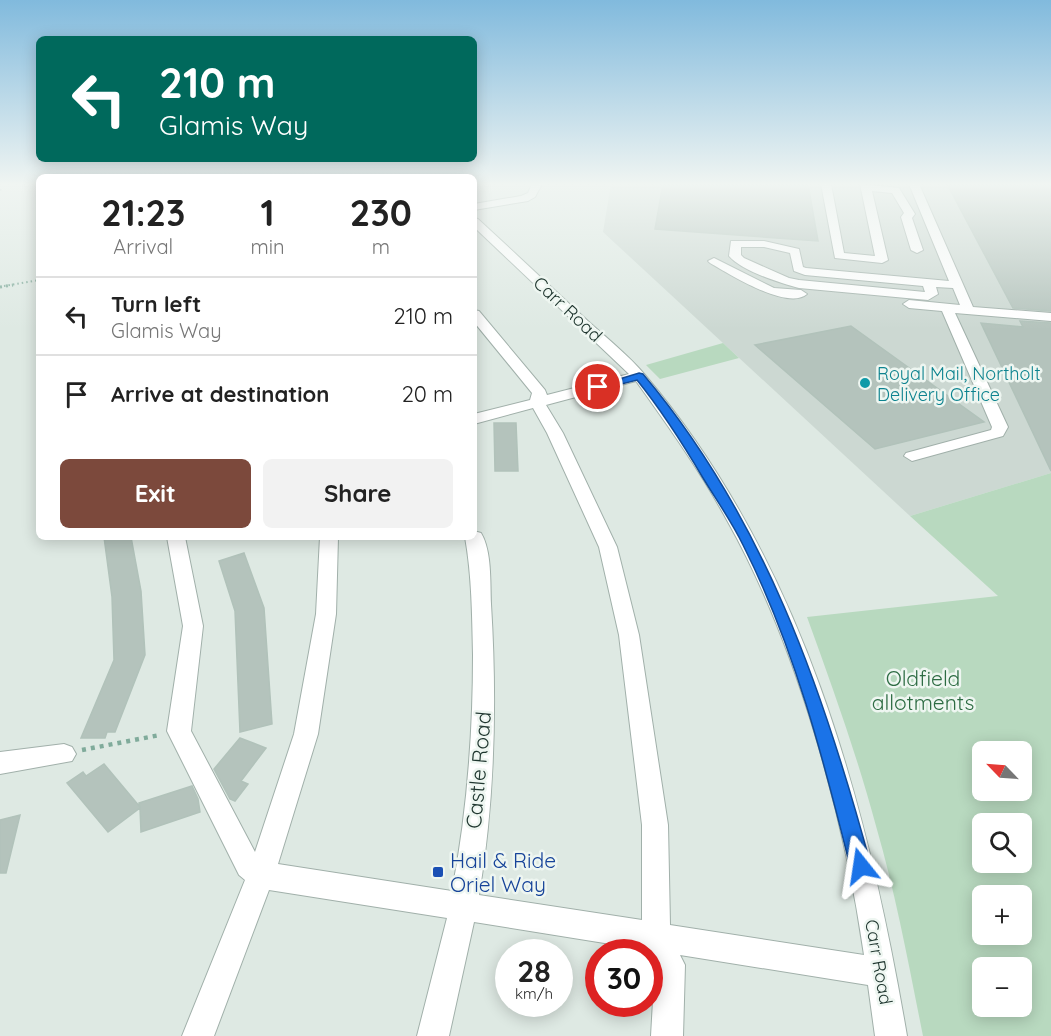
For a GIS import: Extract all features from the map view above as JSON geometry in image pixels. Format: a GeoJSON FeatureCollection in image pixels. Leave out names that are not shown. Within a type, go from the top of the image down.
{"type":"FeatureCollection","features":[{"type":"Feature","properties":{"kind":"street","name":"Carr Road"},"geometry":{"type":"LineString","coordinates":[[486,232],[639,376],[662,404],[750,544],[781,612],[814,701],[839,783],[861,866],[882,972],[891,1036]]}},
{"type":"Feature","properties":{"kind":"street"},"geometry":{"type":"LineString","coordinates":[[835,232],[839,256],[882,260],[876,232]]}},
{"type":"Feature","properties":{"kind":"street"},"geometry":{"type":"LineString","coordinates":[[911,232],[917,250]]}},
{"type":"Feature","properties":{"kind":"street"},"geometry":{"type":"LineString","coordinates":[[935,232],[968,310]]}},
{"type":"Feature","properties":{"kind":"street"},"geometry":{"type":"LineString","coordinates":[[799,284],[795,251],[764,244],[735,243],[735,256],[740,260],[785,281],[799,284],[928,296],[932,294],[928,281]]}},
{"type":"Feature","properties":{"kind":"street"},"geometry":{"type":"LineString","coordinates":[[714,261],[771,291],[1051,318]]}},
{"type":"Feature","properties":{"kind":"street"},"geometry":{"type":"LineString","coordinates":[[798,269],[957,285]]}},
{"type":"Feature","properties":{"kind":"street"},"geometry":{"type":"LineString","coordinates":[[912,456],[996,433],[1000,427],[947,308]]}},
{"type":"Feature","properties":{"kind":"street"},"geometry":{"type":"LineString","coordinates":[[477,318],[540,393],[537,403],[555,433],[608,547],[629,635],[655,825],[656,936],[670,965],[667,1036]]}},
{"type":"Feature","properties":{"kind":"street"},"geometry":{"type":"LineString","coordinates":[[477,418],[639,376]]}},
{"type":"Feature","properties":{"kind":"street"},"geometry":{"type":"LineString","coordinates":[[177,540],[193,626],[179,731],[248,866],[261,875],[882,972]]}},
{"type":"Feature","properties":{"kind":"street"},"geometry":{"type":"LineString","coordinates":[[198,1036],[261,875],[306,734],[326,614],[329,540]]}},
{"type":"Feature","properties":{"kind":"street","name":"Castle Road"},"geometry":{"type":"LineString","coordinates":[[434,1036],[463,906],[480,783],[484,680],[481,596],[474,540]]}},
{"type":"Feature","properties":{"kind":"street"},"geometry":{"type":"LineString","coordinates":[[0,763],[64,754]]}},
{"type":"Feature","properties":{"kind":"path"},"geometry":{"type":"LineString","coordinates":[[0,287],[36,281]]}},
{"type":"Feature","properties":{"kind":"path"},"geometry":{"type":"LineString","coordinates":[[64,754],[179,731]]}},
{"type":"Feature","properties":{"kind":"shaded area"},"geometry":{"type":"Polygon","coordinates":[[[603,232],[1051,232],[1051,473],[910,516],[603,232]]]}},
{"type":"Feature","properties":{"kind":"green space"},"geometry":{"type":"Polygon","coordinates":[[[723,343],[739,358],[660,379],[646,365],[723,343]]]}},
{"type":"Feature","properties":{"kind":"green space","name":"Oldfield allotments"},"geometry":{"type":"Polygon","coordinates":[[[1051,473],[1051,1036],[923,1036],[896,904],[869,799],[807,617],[998,596],[910,516],[1051,473]]]}},
{"type":"Feature","properties":{"kind":"building"},"geometry":{"type":"Polygon","coordinates":[[[700,232],[816,232],[818,241],[700,232]]]}},
{"type":"Feature","properties":{"kind":"building"},"geometry":{"type":"Polygon","coordinates":[[[973,232],[1051,232],[1051,311],[1013,308],[973,232]]]}},
{"type":"Feature","properties":{"kind":"building"},"geometry":{"type":"Polygon","coordinates":[[[1020,321],[1051,323],[1051,471],[981,323],[1023,327],[1020,321]]]}},
{"type":"Feature","properties":{"kind":"building","name":"Royal Mail, Northolt Delivery Office"},"geometry":{"type":"Polygon","coordinates":[[[851,326],[984,422],[875,449],[755,345],[851,326]]]}},
{"type":"Feature","properties":{"kind":"building"},"geometry":{"type":"Polygon","coordinates":[[[494,423],[516,423],[518,471],[495,471],[494,423]]]}},
{"type":"Feature","properties":{"kind":"building"},"geometry":{"type":"Polygon","coordinates":[[[104,540],[132,540],[141,591],[145,655],[115,732],[107,732],[105,738],[81,738],[114,660],[112,597],[104,540]]]}},
{"type":"Feature","properties":{"kind":"building"},"geometry":{"type":"Polygon","coordinates":[[[244,553],[264,608],[272,724],[240,732],[235,611],[219,561],[244,553]]]}},
{"type":"Feature","properties":{"kind":"building"},"geometry":{"type":"Polygon","coordinates":[[[240,738],[266,748],[241,781],[248,784],[235,801],[230,799],[214,769],[240,738]]]}},
{"type":"Feature","properties":{"kind":"building"},"geometry":{"type":"Polygon","coordinates":[[[104,764],[140,807],[139,803],[192,786],[198,799],[200,812],[141,832],[140,808],[108,832],[67,783],[83,772],[86,776],[104,764]]]}},
{"type":"Feature","properties":{"kind":"building"},"geometry":{"type":"Polygon","coordinates":[[[20,815],[6,873],[0,873],[0,820],[20,815]]]}},
{"type":"Feature","properties":{"kind":"place","name":"Royal Mail, Northolt Delivery Office"},"geometry":{"type":"Point","coordinates":[865,383]}},
{"type":"Feature","properties":{"kind":"place","name":"Hail & Ride Oriel Way"},"geometry":{"type":"Point","coordinates":[438,872]}},
{"type":"Feature","properties":{"kind":"route"},"geometry":{"type":"LineString","coordinates":[[598,387],[639,376],[686,439],[750,544],[781,612],[814,701],[861,866]]}}]}
